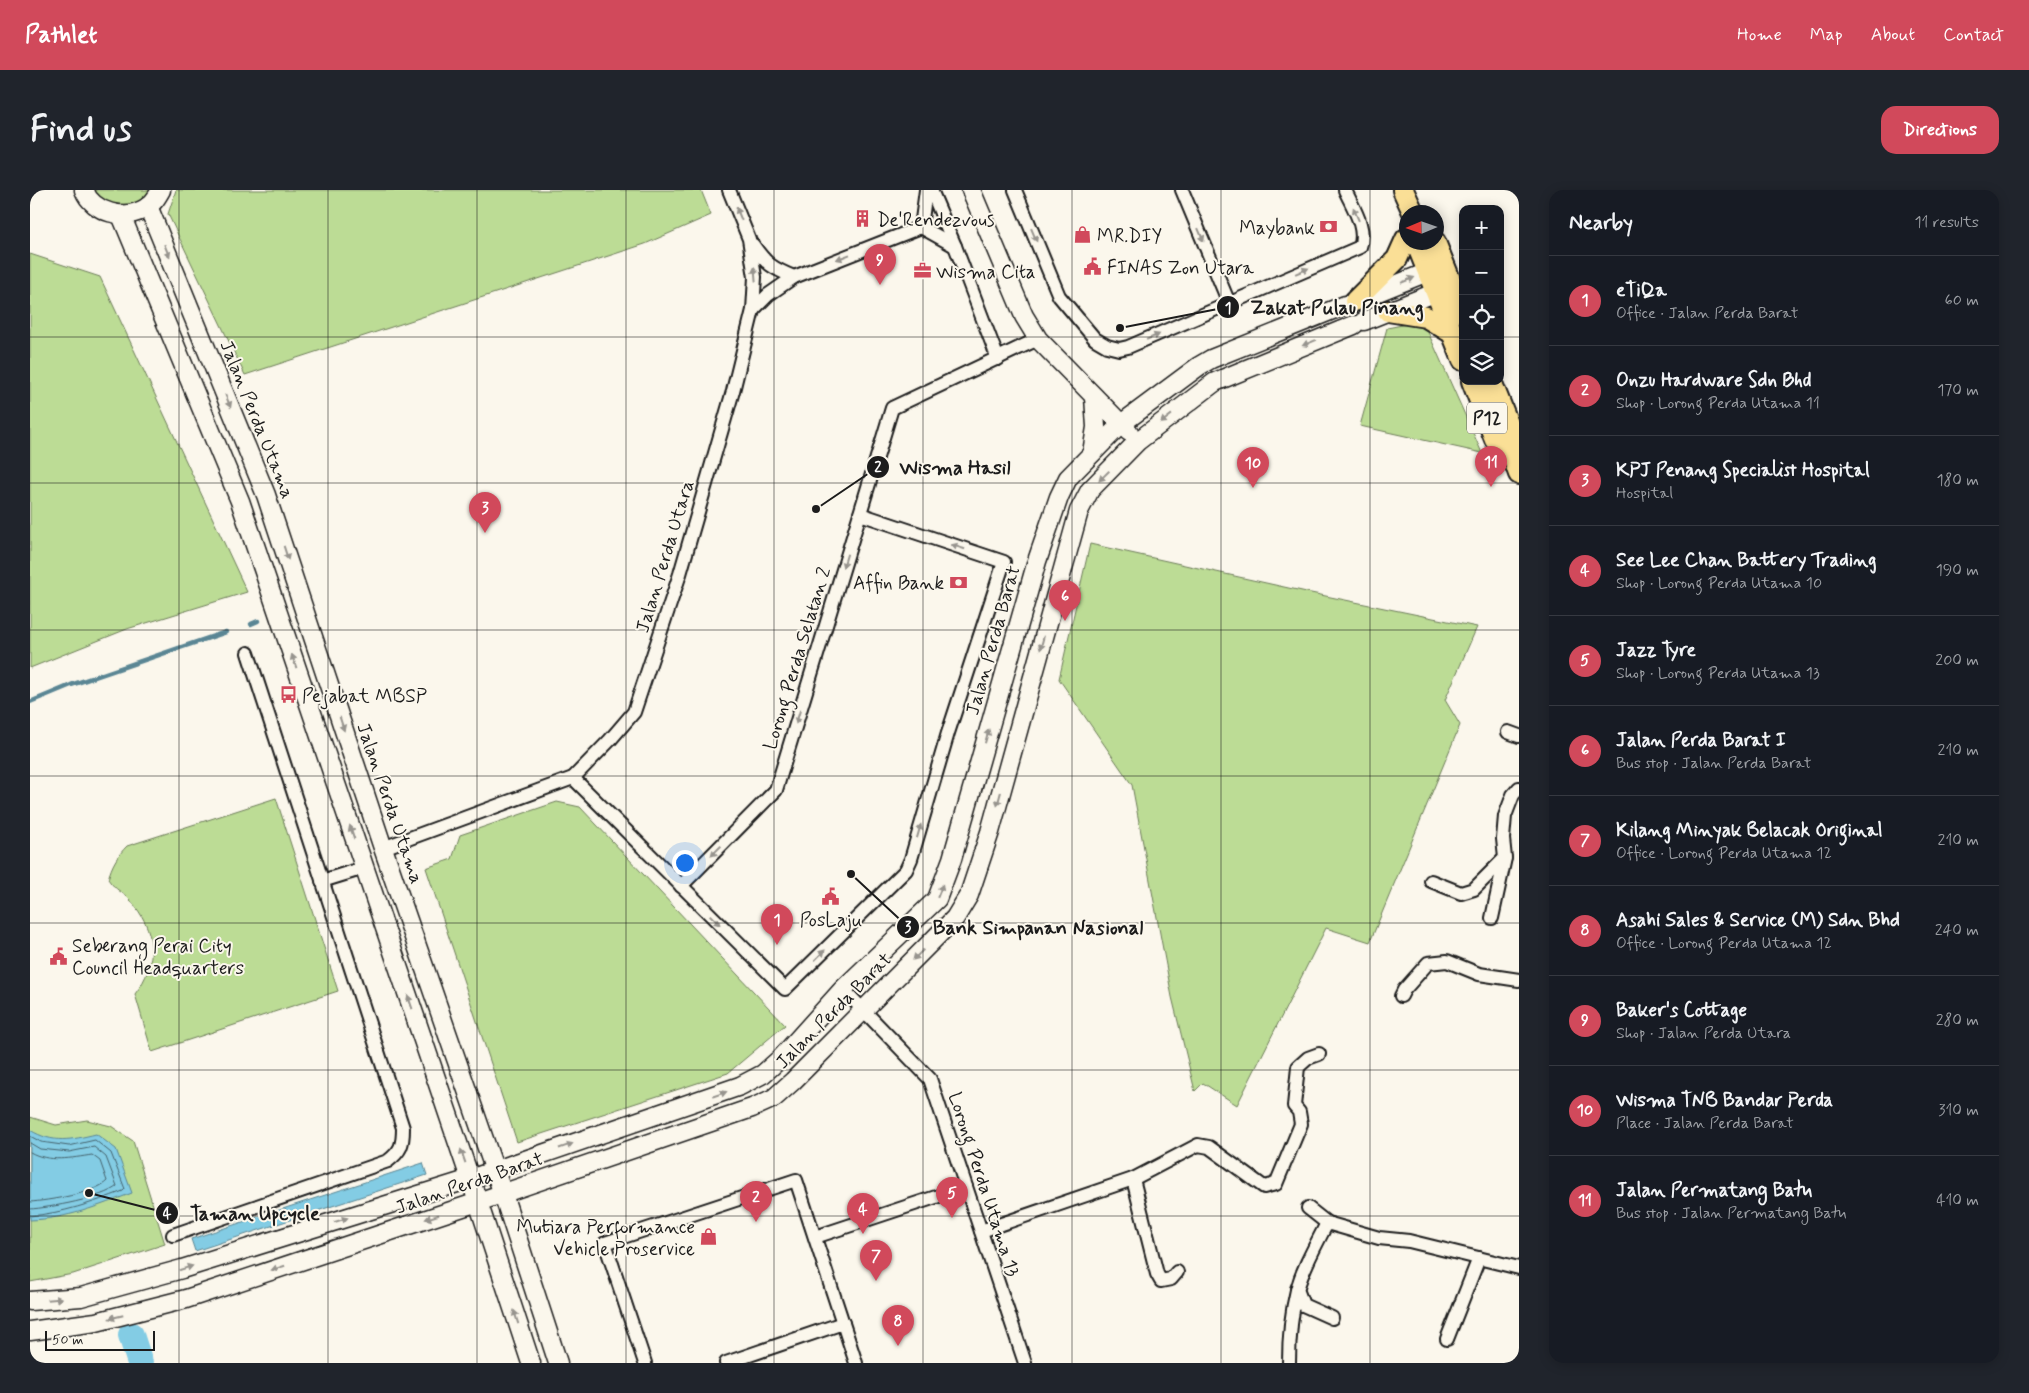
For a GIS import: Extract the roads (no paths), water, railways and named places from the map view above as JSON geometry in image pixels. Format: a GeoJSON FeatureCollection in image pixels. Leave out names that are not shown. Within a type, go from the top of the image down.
{"type":"FeatureCollection","features":[{"type":"Feature","properties":{"kind":"main road"},"geometry":{"type":"LineString","coordinates":[[1403,190],[1410,205]]}},
{"type":"Feature","properties":{"kind":"main road"},"geometry":{"type":"LineString","coordinates":[[1350,303],[1397,259],[1401,250]]}},
{"type":"Feature","properties":{"kind":"main road"},"geometry":{"type":"LineString","coordinates":[[1422,250],[1436,268]]}},
{"type":"Feature","properties":{"kind":"main road"},"geometry":{"type":"LineString","coordinates":[[1435,250],[1436,268],[1444,289],[1452,333],[1459,350]]}},
{"type":"Feature","properties":{"kind":"main road"},"geometry":{"type":"LineString","coordinates":[[1444,289],[1459,307]]}},
{"type":"Feature","properties":{"kind":"main road"},"geometry":{"type":"LineString","coordinates":[[1388,311],[1426,317],[1452,333]]}},
{"type":"Feature","properties":{"kind":"main road","name":"P12"},"geometry":{"type":"LineString","coordinates":[[1474,385],[1495,439],[1510,449]]}},
{"type":"Feature","properties":{"kind":"main road","name":"P12"},"geometry":{"type":"LineString","coordinates":[[1493,385],[1511,431],[1510,449],[1519,474]]}},
{"type":"Feature","properties":{"kind":"street"},"geometry":{"type":"LineString","coordinates":[[84,190],[95,204],[107,212],[121,215],[133,213],[148,206],[155,200],[161,190]]}},
{"type":"Feature","properties":{"kind":"street"},"geometry":{"type":"LineString","coordinates":[[729,190],[748,239],[768,264],[794,276]]}},
{"type":"Feature","properties":{"kind":"street"},"geometry":{"type":"LineString","coordinates":[[921,227],[926,190]]}},
{"type":"Feature","properties":{"kind":"street"},"geometry":{"type":"LineString","coordinates":[[931,190],[955,246],[998,359],[1038,339]]}},
{"type":"Feature","properties":{"kind":"street"},"geometry":{"type":"LineString","coordinates":[[971,190],[1024,316],[1038,339],[1138,441]]}},
{"type":"Feature","properties":{"kind":"street"},"geometry":{"type":"LineString","coordinates":[[1015,190],[1059,296],[1095,339],[1107,346],[1119,349],[1128,348],[1229,302],[1360,247],[1363,238],[1362,228],[1346,190]]}},
{"type":"Feature","properties":{"kind":"street"},"geometry":{"type":"LineString","coordinates":[[1182,190],[1229,302]]}},
{"type":"Feature","properties":{"kind":"street","name":"Jalan Perda Utama"},"geometry":{"type":"LineString","coordinates":[[148,206],[266,495],[383,848],[503,1194],[558,1363]]}},
{"type":"Feature","properties":{"kind":"street"},"geometry":{"type":"LineString","coordinates":[[121,215],[240,501],[531,1363]]}},
{"type":"Feature","properties":{"kind":"street"},"geometry":{"type":"LineString","coordinates":[[921,227],[955,246]]}},
{"type":"Feature","properties":{"kind":"street"},"geometry":{"type":"LineString","coordinates":[[753,310],[768,295],[794,276],[921,227]]}},
{"type":"Feature","properties":{"kind":"street","name":"Jalan Perda Utara"},"geometry":{"type":"LineString","coordinates":[[383,848],[573,778],[634,712],[680,574],[733,390],[753,310],[756,277],[748,239]]}},
{"type":"Feature","properties":{"kind":"street","name":"Jalan Perda Barat"},"geometry":{"type":"LineString","coordinates":[[30,1301],[81,1297],[139,1282],[495,1171],[740,1086],[763,1074],[780,1058],[842,989],[937,899],[952,859],[1037,561],[1059,496],[1068,478],[1121,424],[1200,366],[1436,268]]}},
{"type":"Feature","properties":{"kind":"street","name":"Jalan Perda Barat"},"geometry":{"type":"LineString","coordinates":[[30,1331],[86,1324],[186,1299],[503,1194],[752,1108],[774,1098],[954,918],[968,895],[990,832],[1079,511],[1090,490],[1138,441],[1215,382],[1444,289]]}},
{"type":"Feature","properties":{"kind":"street","name":"Lorong Perda Selatan 2"},"geometry":{"type":"LineString","coordinates":[[681,886],[776,790],[892,408],[998,359]]}},
{"type":"Feature","properties":{"kind":"street"},"geometry":{"type":"LineString","coordinates":[[1092,452],[1096,427],[1094,397]]}},
{"type":"Feature","properties":{"kind":"street"},"geometry":{"type":"LineString","coordinates":[[573,778],[785,990],[906,870],[948,733],[1004,562],[860,514]]}},
{"type":"Feature","properties":{"kind":"street"},"geometry":{"type":"LineString","coordinates":[[173,1235],[388,1161],[398,1153],[403,1141],[403,1128],[248,653]]}},
{"type":"Feature","properties":{"kind":"street"},"geometry":{"type":"LineString","coordinates":[[1492,918],[1505,858],[1503,839],[1505,816],[1513,795],[1519,788]]}},
{"type":"Feature","properties":{"kind":"street"},"geometry":{"type":"LineString","coordinates":[[1431,881],[1461,893],[1474,889],[1505,858]]}},
{"type":"Feature","properties":{"kind":"street"},"geometry":{"type":"LineString","coordinates":[[952,859],[977,869]]}},
{"type":"Feature","properties":{"kind":"street"},"geometry":{"type":"LineString","coordinates":[[322,881],[364,868]]}},
{"type":"Feature","properties":{"kind":"street"},"geometry":{"type":"LineString","coordinates":[[1401,996],[1428,963],[1447,961],[1479,974],[1519,980]]}},
{"type":"Feature","properties":{"kind":"street","name":"Lorong Perda Utama 13"},"geometry":{"type":"LineString","coordinates":[[842,989],[930,1079],[1025,1363]]}},
{"type":"Feature","properties":{"kind":"street"},"geometry":{"type":"LineString","coordinates":[[980,1231],[1133,1179],[1198,1145],[1209,1147],[1264,1187],[1276,1184],[1301,1124],[1299,1112],[1294,1106],[1298,1067],[1308,1058],[1319,1054]]}},
{"type":"Feature","properties":{"kind":"street"},"geometry":{"type":"LineString","coordinates":[[1133,1179],[1157,1274],[1161,1281],[1171,1279],[1177,1272]]}},
{"type":"Feature","properties":{"kind":"street"},"geometry":{"type":"LineString","coordinates":[[645,1363],[605,1243],[796,1180],[856,1363]]}},
{"type":"Feature","properties":{"kind":"street"},"geometry":{"type":"LineString","coordinates":[[815,1237],[966,1187]]}},
{"type":"Feature","properties":{"kind":"street"},"geometry":{"type":"LineString","coordinates":[[1308,1208],[1327,1223],[1379,1238],[1409,1242],[1519,1268]]}},
{"type":"Feature","properties":{"kind":"street"},"geometry":{"type":"LineString","coordinates":[[1289,1363],[1289,1337],[1297,1290],[1306,1265],[1327,1223]]}},
{"type":"Feature","properties":{"kind":"street"},"geometry":{"type":"LineString","coordinates":[[1447,1339],[1479,1258]]}},
{"type":"Feature","properties":{"kind":"street"},"geometry":{"type":"LineString","coordinates":[[1297,1290],[1303,1305],[1332,1318]]}},
{"type":"Feature","properties":{"kind":"street"},"geometry":{"type":"LineString","coordinates":[[726,1363],[842,1323]]}},
{"type":"Feature","properties":{"kind":"water"},"geometry":{"type":"Polygon","coordinates":[[[30,1130],[46,1137],[62,1140],[96,1134],[116,1149],[132,1193],[95,1207],[69,1214],[30,1220],[30,1130]]]}},
{"type":"Feature","properties":{"kind":"water"},"geometry":{"type":"Polygon","coordinates":[[[423,1163],[427,1175],[195,1251],[191,1239],[423,1163]]]}},
{"type":"Feature","properties":{"kind":"waterway"},"geometry":{"type":"LineString","coordinates":[[251,624],[258,621]]}},
{"type":"Feature","properties":{"kind":"waterway"},"geometry":{"type":"LineString","coordinates":[[30,702],[71,685],[226,632]]}},
{"type":"Feature","properties":{"kind":"waterway"},"geometry":{"type":"LineString","coordinates":[[131,1335],[140,1363]]}},
{"type":"Feature","properties":{"kind":"place","name":"De'Rendezvous"},"geometry":{"type":"Point","coordinates":[863,219]}},
{"type":"Feature","properties":{"kind":"place","name":"Maybank"},"geometry":{"type":"Point","coordinates":[1329,227]}},
{"type":"Feature","properties":{"kind":"place","name":"MR.DIY"},"geometry":{"type":"Point","coordinates":[1083,235]}},
{"type":"Feature","properties":{"kind":"place","name":"FINAS Zon Utara"},"geometry":{"type":"Point","coordinates":[1093,267]}},
{"type":"Feature","properties":{"kind":"place","name":"Wisma Cita"},"geometry":{"type":"Point","coordinates":[922,271]}},
{"type":"Feature","properties":{"kind":"place","name":"Baker's Cottage"},"geometry":{"type":"Point","coordinates":[880,285]}},
{"type":"Feature","properties":{"kind":"place","name":"Zakat Pulau Pinang"},"geometry":{"type":"Point","coordinates":[1120,328]}},
{"type":"Feature","properties":{"kind":"place","name":"Jalan Permatang Batu"},"geometry":{"type":"Point","coordinates":[1491,487]}},
{"type":"Feature","properties":{"kind":"place","name":"Wisma TNB Bandar Perda"},"geometry":{"type":"Point","coordinates":[1253,488]}},
{"type":"Feature","properties":{"kind":"place","name":"Wisma Hasil"},"geometry":{"type":"Point","coordinates":[816,509]}},
{"type":"Feature","properties":{"kind":"place","name":"KPJ Penang Specialist Hospital"},"geometry":{"type":"Point","coordinates":[485,533]}},
{"type":"Feature","properties":{"kind":"place","name":"Affin Bank"},"geometry":{"type":"Point","coordinates":[958,582]}},
{"type":"Feature","properties":{"kind":"place","name":"Jalan Perda Barat I"},"geometry":{"type":"Point","coordinates":[1065,621]}},
{"type":"Feature","properties":{"kind":"place","name":"Pejabat MBSP"},"geometry":{"type":"Point","coordinates":[288,695]}},
{"type":"Feature","properties":{"kind":"place","name":"Bank Simpanan Nasional"},"geometry":{"type":"Point","coordinates":[851,874]}},
{"type":"Feature","properties":{"kind":"place","name":"PosLaju"},"geometry":{"type":"Point","coordinates":[831,896]}},
{"type":"Feature","properties":{"kind":"place","name":"eTiQa"},"geometry":{"type":"Point","coordinates":[777,945]}},
{"type":"Feature","properties":{"kind":"place","name":"Seberang Perai City Council Headquarters"},"geometry":{"type":"Point","coordinates":[58,956]}},
{"type":"Feature","properties":{"kind":"place","name":"Taman Upcycle"},"geometry":{"type":"Point","coordinates":[89,1193]}},
{"type":"Feature","properties":{"kind":"place","name":"Jazz Tyre"},"geometry":{"type":"Point","coordinates":[952,1218]}},
{"type":"Feature","properties":{"kind":"place","name":"Onzu Hardware Sdn Bhd"},"geometry":{"type":"Point","coordinates":[756,1222]}},
{"type":"Feature","properties":{"kind":"place","name":"See Lee Chan Battery Trading"},"geometry":{"type":"Point","coordinates":[863,1234]}},
{"type":"Feature","properties":{"kind":"place","name":"Mutiara Performance Vehicle Proservice"},"geometry":{"type":"Point","coordinates":[709,1237]}},
{"type":"Feature","properties":{"kind":"place","name":"Kilang Minyak Belacak Original"},"geometry":{"type":"Point","coordinates":[876,1281]}},
{"type":"Feature","properties":{"kind":"place","name":"Asahi Sales & Service (M) Sdn Bhd"},"geometry":{"type":"Point","coordinates":[898,1346]}}]}
